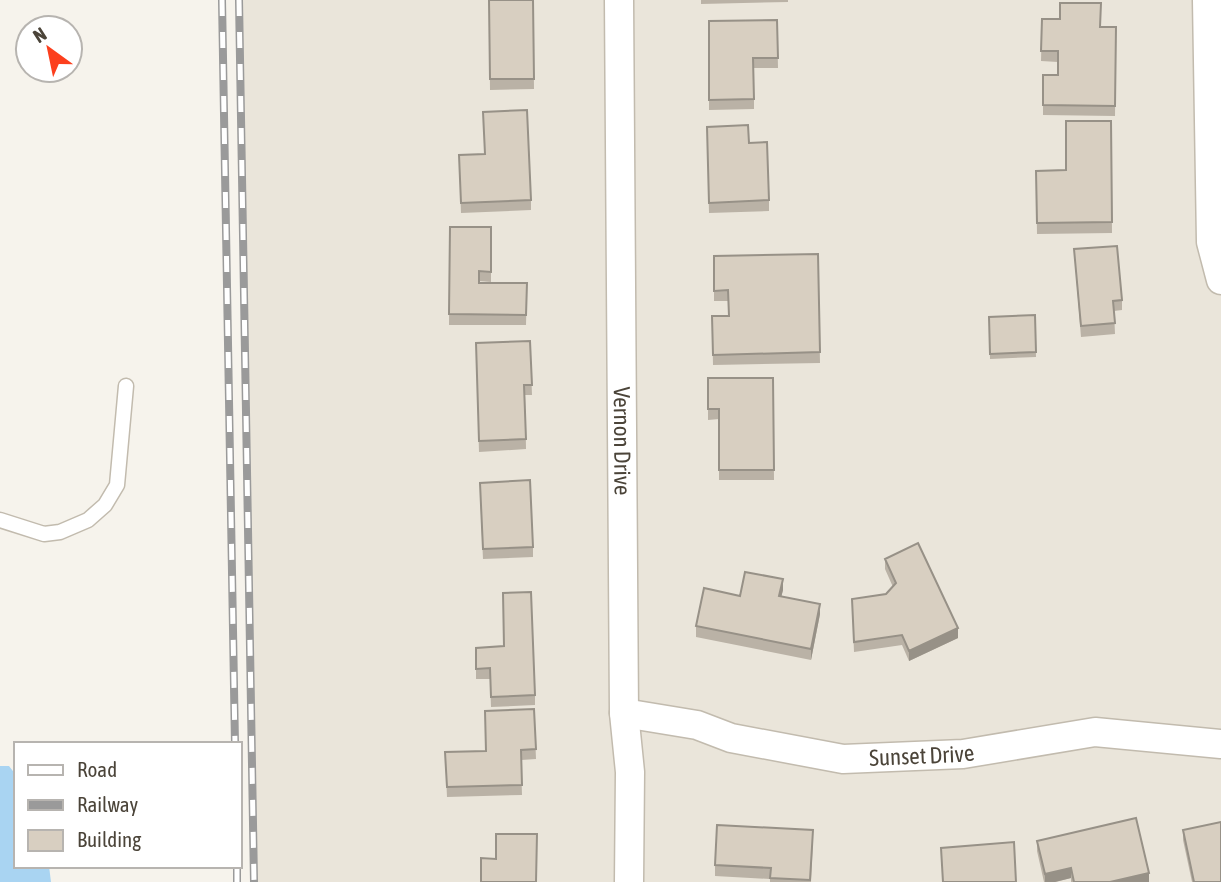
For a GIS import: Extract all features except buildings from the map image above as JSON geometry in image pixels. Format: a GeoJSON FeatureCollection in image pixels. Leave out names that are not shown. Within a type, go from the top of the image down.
{"type":"FeatureCollection","features":[{"type":"Feature","properties":{"kind":"street","name":"Vernon Drive"},"geometry":{"type":"LineString","coordinates":[[619,0],[624,713],[630,772],[629,882]]}},
{"type":"Feature","properties":{"kind":"street"},"geometry":{"type":"LineString","coordinates":[[1207,0],[1211,242],[1221,281]]}},
{"type":"Feature","properties":{"kind":"street","name":"Sunset Drive"},"geometry":{"type":"LineString","coordinates":[[624,713],[697,725],[731,738],[843,759],[963,754],[1095,732],[1221,744]]}},
{"type":"Feature","properties":{"kind":"lane"},"geometry":{"type":"LineString","coordinates":[[0,520],[44,534],[88,520],[104,505],[117,485],[126,386]]}},
{"type":"Feature","properties":{"kind":"shaded area"},"geometry":{"type":"Polygon","coordinates":[[[239,0],[1221,0],[1221,882],[254,882],[239,0]]]}},
{"type":"Feature","properties":{"kind":"water"},"geometry":{"type":"Polygon","coordinates":[[[0,766],[9,766],[14,772],[14,868],[49,868],[51,882],[0,882],[0,766]]]}},
{"type":"Feature","properties":{"kind":"railway"},"geometry":{"type":"LineString","coordinates":[[222,0],[235,742]]}},
{"type":"Feature","properties":{"kind":"railway"},"geometry":{"type":"LineString","coordinates":[[239,0],[254,882]]}},
{"type":"Feature","properties":{"kind":"railway"},"geometry":{"type":"LineString","coordinates":[[237,868],[237,882]]}}]}
